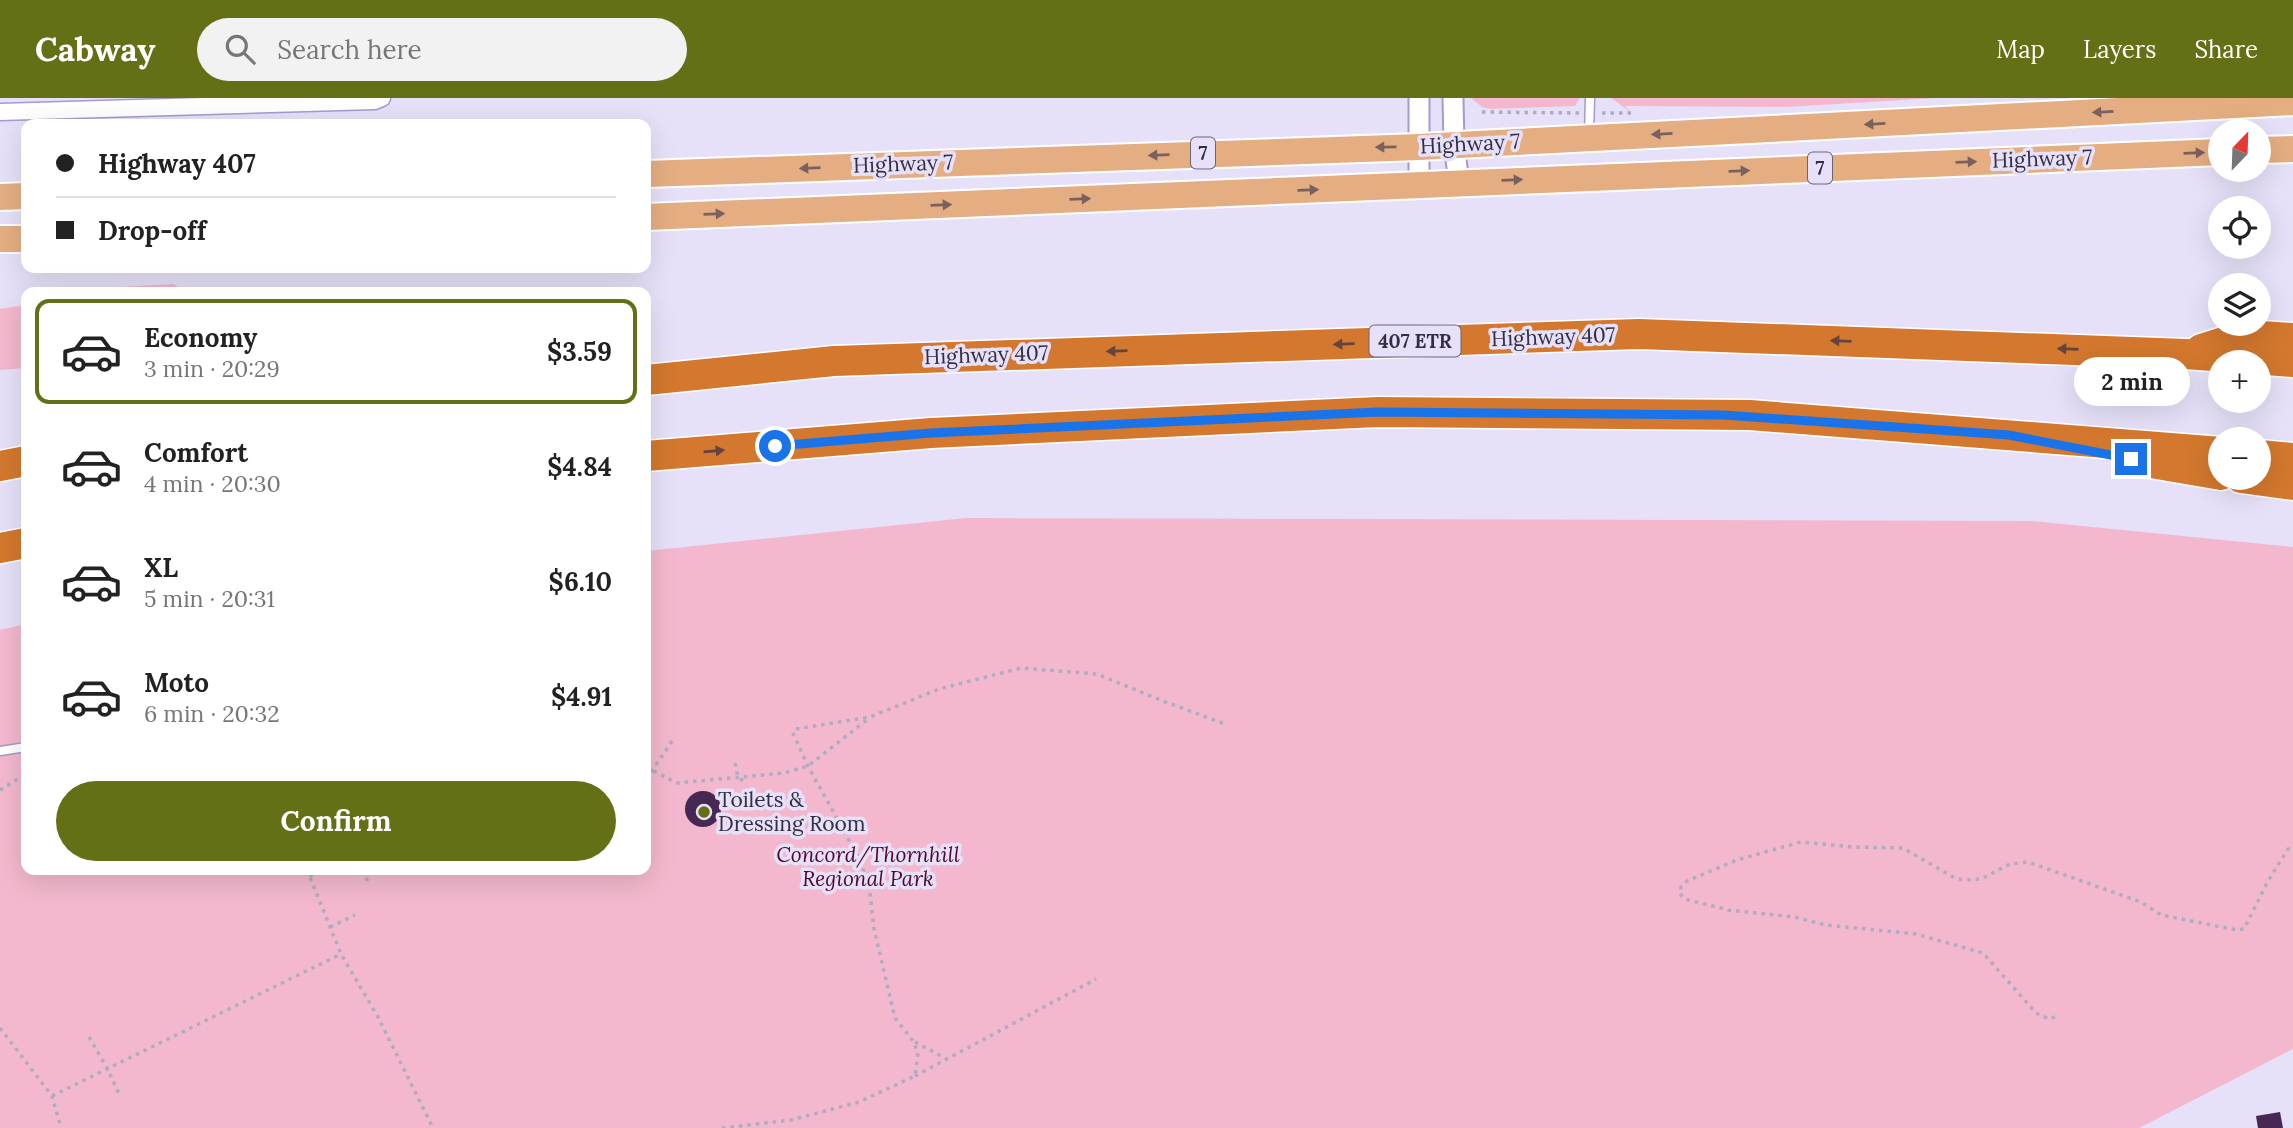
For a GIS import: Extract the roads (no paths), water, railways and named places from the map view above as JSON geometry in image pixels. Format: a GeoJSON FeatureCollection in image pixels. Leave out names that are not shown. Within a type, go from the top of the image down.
{"type":"FeatureCollection","features":[{"type":"Feature","properties":{"kind":"highway","name":"Highway 407"},"geometry":{"type":"LineString","coordinates":[[651,379],[834,360],[1639,334],[2186,354],[2293,362]]}},
{"type":"Feature","properties":{"kind":"highway"},"geometry":{"type":"LineString","coordinates":[[2186,354],[2246,335],[2293,338]]}},
{"type":"Feature","properties":{"kind":"highway"},"geometry":{"type":"LineString","coordinates":[[651,456],[931,433],[1378,412],[1750,415],[2208,451]]}},
{"type":"Feature","properties":{"kind":"highway"},"geometry":{"type":"LineString","coordinates":[[2009,435],[2208,473]]}},
{"type":"Feature","properties":{"kind":"highway"},"geometry":{"type":"LineString","coordinates":[[2271,456],[2293,458]]}},
{"type":"Feature","properties":{"kind":"highway"},"geometry":{"type":"LineString","coordinates":[[0,466],[21,462]]}},
{"type":"Feature","properties":{"kind":"highway"},"geometry":{"type":"LineString","coordinates":[[2271,482],[2293,485]]}},
{"type":"Feature","properties":{"kind":"highway"},"geometry":{"type":"LineString","coordinates":[[0,548],[21,544]]}},
{"type":"Feature","properties":{"kind":"main road","name":"Highway 7"},"geometry":{"type":"LineString","coordinates":[[651,174],[1419,147],[2293,102]]}},
{"type":"Feature","properties":{"kind":"main road"},"geometry":{"type":"LineString","coordinates":[[2272,150],[2293,149]]}},
{"type":"Feature","properties":{"kind":"main road","name":"Highway 7"},"geometry":{"type":"LineString","coordinates":[[651,217],[2208,153]]}},
{"type":"Feature","properties":{"kind":"main road"},"geometry":{"type":"LineString","coordinates":[[0,197],[21,196]]}},
{"type":"Feature","properties":{"kind":"main road"},"geometry":{"type":"LineString","coordinates":[[0,239],[21,239]]}},
{"type":"Feature","properties":{"kind":"street"},"geometry":{"type":"LineString","coordinates":[[0,112],[361,101],[382,98]]}},
{"type":"Feature","properties":{"kind":"street"},"geometry":{"type":"LineString","coordinates":[[1419,98],[1419,186]]}},
{"type":"Feature","properties":{"kind":"street"},"geometry":{"type":"LineString","coordinates":[[1452,98],[1459,183]]}},
{"type":"Feature","properties":{"kind":"lane"},"geometry":{"type":"LineString","coordinates":[[1588,137],[1590,98]]}},
{"type":"Feature","properties":{"kind":"lane"},"geometry":{"type":"LineString","coordinates":[[0,751],[21,748]]}},
{"type":"Feature","properties":{"kind":"place","name":"Toilets & Dressing Room"},"geometry":{"type":"Point","coordinates":[704,812]}},
{"type":"Feature","properties":{"kind":"park label","name":"Concord/Thornhill Regional Park"},"geometry":{"type":"Point","coordinates":[868,867]}}]}
